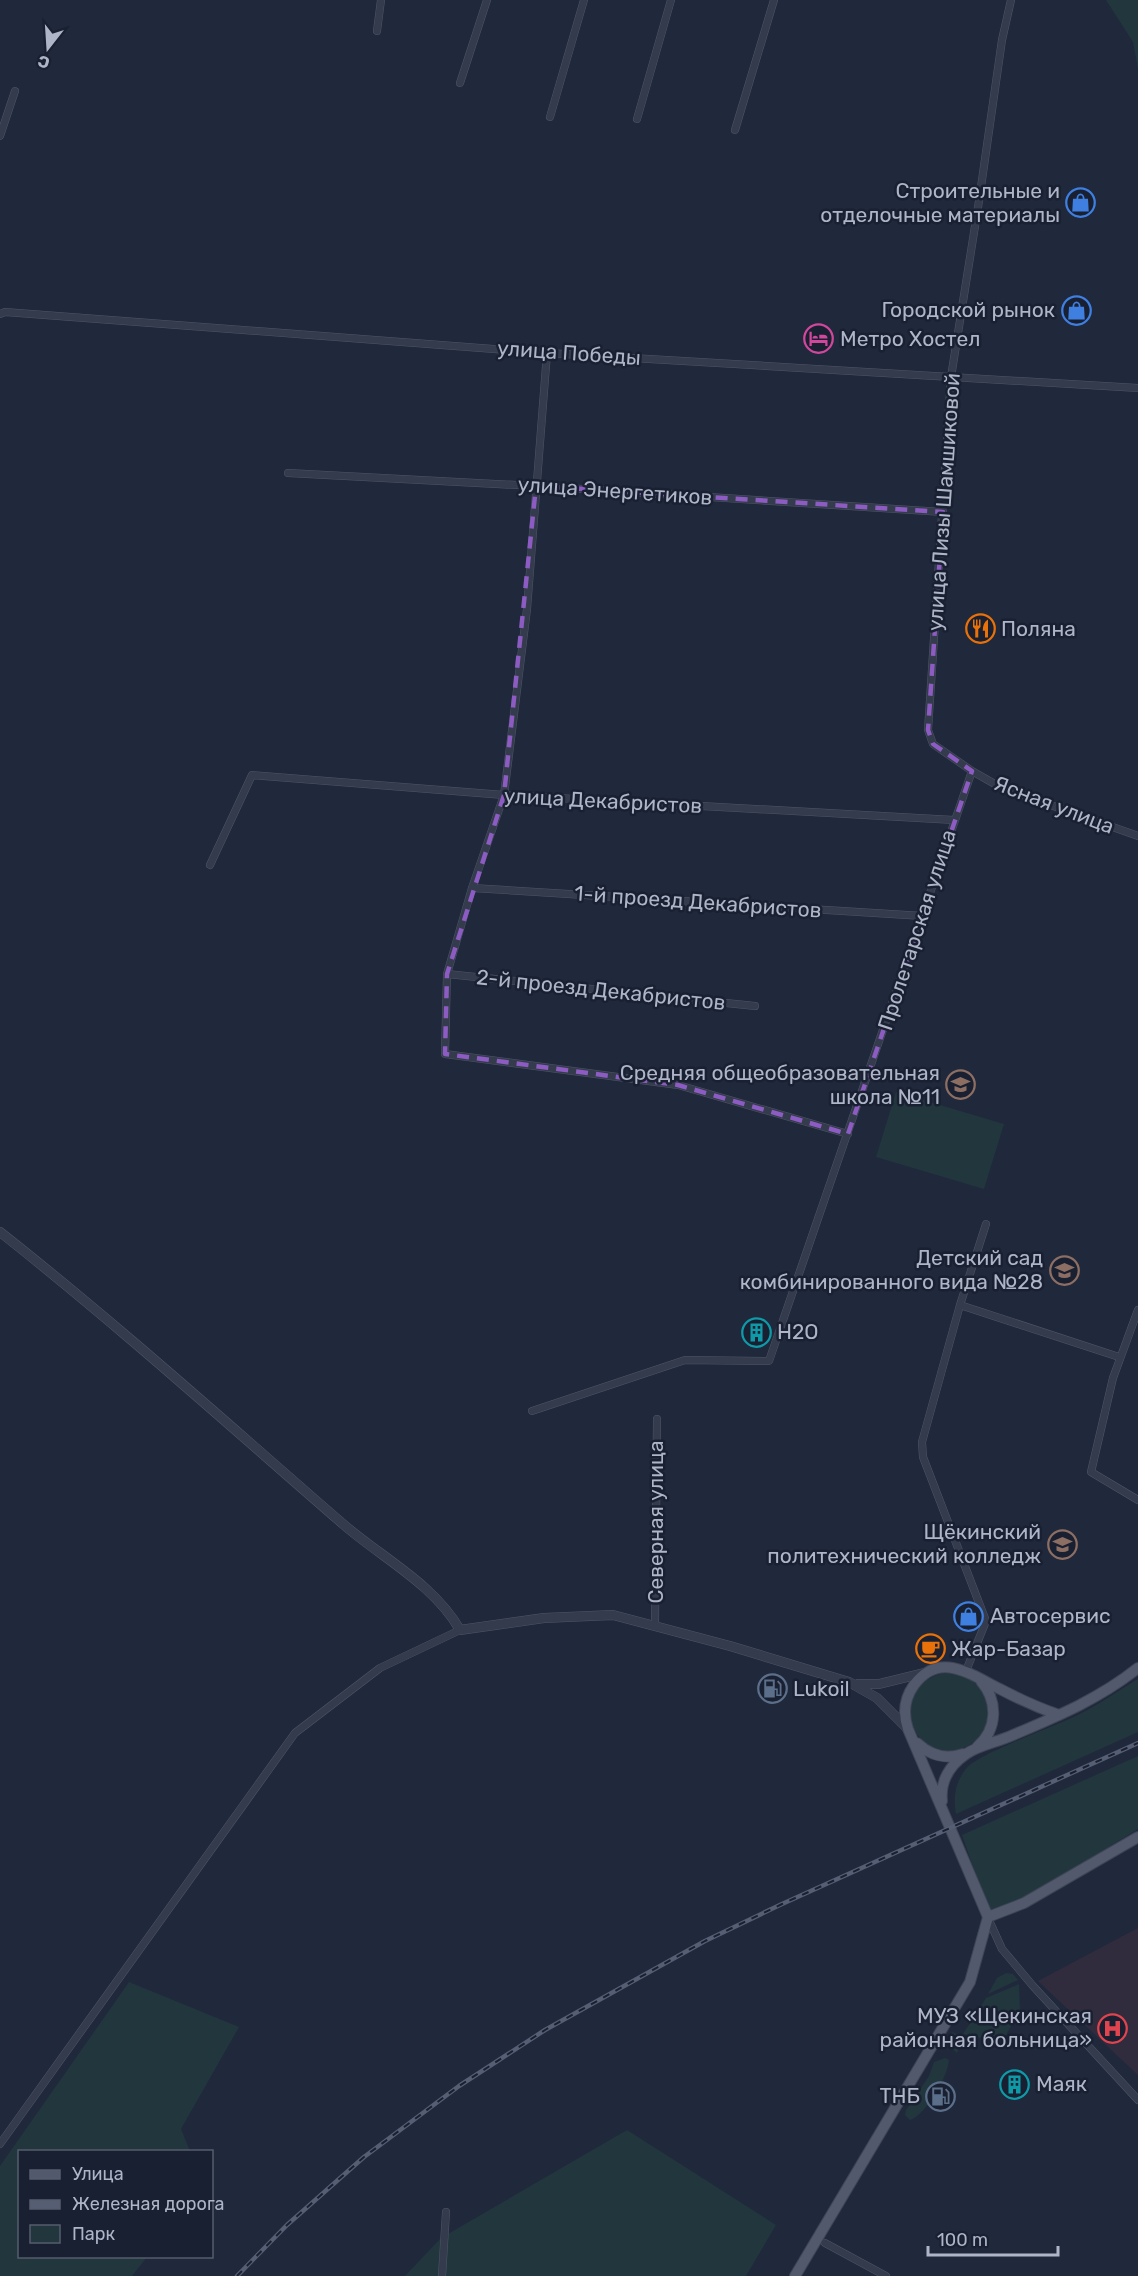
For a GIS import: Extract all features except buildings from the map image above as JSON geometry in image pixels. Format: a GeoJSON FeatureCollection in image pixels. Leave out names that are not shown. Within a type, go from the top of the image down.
{"type":"FeatureCollection","features":[{"type":"Feature","properties":{"kind":"main road"},"geometry":{"type":"LineString","coordinates":[[795,2276],[970,1982],[988,1917],[910,1733],[904,1712],[908,1695],[918,1680],[932,1671],[949,1667],[970,1673],[1036,1707],[1059,1715]]}},
{"type":"Feature","properties":{"kind":"main road"},"geometry":{"type":"LineString","coordinates":[[910,1733],[924,1749],[949,1757],[998,1742],[1089,1702],[1138,1668]]}},
{"type":"Feature","properties":{"kind":"main road"},"geometry":{"type":"LineString","coordinates":[[943,1810],[941,1792],[948,1771],[986,1737],[993,1721],[994,1712],[990,1695],[981,1680],[970,1673]]}},
{"type":"Feature","properties":{"kind":"main road"},"geometry":{"type":"LineString","coordinates":[[988,1917],[1024,1903],[1138,1838]]}},
{"type":"Feature","properties":{"kind":"street"},"geometry":{"type":"LineString","coordinates":[[377,30],[381,0]]}},
{"type":"Feature","properties":{"kind":"street"},"geometry":{"type":"LineString","coordinates":[[460,82],[487,0]]}},
{"type":"Feature","properties":{"kind":"street"},"geometry":{"type":"LineString","coordinates":[[550,117],[584,0]]}},
{"type":"Feature","properties":{"kind":"street"},"geometry":{"type":"LineString","coordinates":[[637,119],[671,0]]}},
{"type":"Feature","properties":{"kind":"street"},"geometry":{"type":"LineString","coordinates":[[735,130],[774,0]]}},
{"type":"Feature","properties":{"kind":"street","name":"улица Лизы Шамшиковой"},"geometry":{"type":"LineString","coordinates":[[972,771],[933,744],[928,730],[951,377],[1002,39],[1011,0]]}},
{"type":"Feature","properties":{"kind":"street"},"geometry":{"type":"LineString","coordinates":[[0,136],[15,91]]}},
{"type":"Feature","properties":{"kind":"street","name":"улица Победы"},"geometry":{"type":"LineString","coordinates":[[0,315],[5,312],[547,353],[1138,388]]}},
{"type":"Feature","properties":{"kind":"street"},"geometry":{"type":"LineString","coordinates":[[547,353],[527,609],[504,795],[472,888],[447,974],[445,1054],[678,1085],[848,1134]]}},
{"type":"Feature","properties":{"kind":"street","name":"улица Энергетиков"},"geometry":{"type":"LineString","coordinates":[[288,473],[943,512]]}},
{"type":"Feature","properties":{"kind":"street","name":"Пролетарская улица"},"geometry":{"type":"LineString","coordinates":[[532,1411],[685,1360],[769,1361],[972,771]]}},
{"type":"Feature","properties":{"kind":"street","name":"Ясная улица"},"geometry":{"type":"LineString","coordinates":[[972,771],[1000,787],[1138,836]]}},
{"type":"Feature","properties":{"kind":"street","name":"улица Декабристов"},"geometry":{"type":"LineString","coordinates":[[210,865],[252,775],[504,795],[954,820]]}},
{"type":"Feature","properties":{"kind":"street","name":"1-й проезд Декабристов"},"geometry":{"type":"LineString","coordinates":[[472,888],[923,916]]}},
{"type":"Feature","properties":{"kind":"street","name":"2-й проезд Декабристов"},"geometry":{"type":"LineString","coordinates":[[447,974],[755,1006]]}},
{"type":"Feature","properties":{"kind":"street"},"geometry":{"type":"LineString","coordinates":[[970,1673],[986,1622],[923,1457],[922,1442],[960,1305],[986,1224]]}},
{"type":"Feature","properties":{"kind":"street"},"geometry":{"type":"LineString","coordinates":[[0,1232],[66,1284],[355,1535],[422,1585],[455,1620],[460,1630]]}},
{"type":"Feature","properties":{"kind":"street"},"geometry":{"type":"LineString","coordinates":[[960,1305],[1119,1357]]}},
{"type":"Feature","properties":{"kind":"street"},"geometry":{"type":"LineString","coordinates":[[1138,1310],[1119,1357],[1091,1472],[1138,1500]]}},
{"type":"Feature","properties":{"kind":"street","name":"Северная улица"},"geometry":{"type":"LineString","coordinates":[[655,1626],[657,1419]]}},
{"type":"Feature","properties":{"kind":"street"},"geometry":{"type":"LineString","coordinates":[[0,2144],[295,1733],[380,1668],[460,1630],[543,1618],[613,1615],[849,1682],[879,1684],[908,1679],[932,1671]]}},
{"type":"Feature","properties":{"kind":"street"},"geometry":{"type":"LineString","coordinates":[[849,1682],[877,1698],[910,1733]]}},
{"type":"Feature","properties":{"kind":"street"},"geometry":{"type":"LineString","coordinates":[[988,1917],[1008,1957],[1138,2100]]}},
{"type":"Feature","properties":{"kind":"street"},"geometry":{"type":"LineString","coordinates":[[442,2276],[446,2212]]}},
{"type":"Feature","properties":{"kind":"street"},"geometry":{"type":"LineString","coordinates":[[825,2242],[886,2276]]}},
{"type":"Feature","properties":{"kind":"highlighted area"},"geometry":{"type":"Polygon","coordinates":[[[536,486],[943,512],[928,730],[933,744],[972,771],[848,1134],[678,1085],[445,1054],[447,974],[504,795],[536,486]]]}},
{"type":"Feature","properties":{"kind":"shaded area","name":"МУЗ «Щекинская районная больница»"},"geometry":{"type":"Polygon","coordinates":[[[1138,1928],[1138,2075],[1038,1981],[1138,1928]]]}},
{"type":"Feature","properties":{"kind":"green space"},"geometry":{"type":"Polygon","coordinates":[[[1106,0],[1138,0],[1138,69],[1133,42],[1106,0]]]}},
{"type":"Feature","properties":{"kind":"green space"},"geometry":{"type":"Polygon","coordinates":[[[896,1092],[1004,1124],[984,1189],[876,1157],[896,1092]]]}},
{"type":"Feature","properties":{"kind":"green space"},"geometry":{"type":"Polygon","coordinates":[[[949,1673],[964,1676],[977,1684],[985,1697],[988,1712],[985,1727],[977,1740],[964,1748],[949,1751],[934,1748],[921,1740],[913,1727],[910,1712],[913,1697],[921,1684],[934,1676],[949,1673]]]}},
{"type":"Feature","properties":{"kind":"green space"},"geometry":{"type":"Polygon","coordinates":[[[1138,1679],[1138,1732],[956,1814],[957,1785],[965,1770],[972,1763],[1000,1748],[1078,1715],[1138,1679]]]}},
{"type":"Feature","properties":{"kind":"green space"},"geometry":{"type":"Polygon","coordinates":[[[1138,1756],[1138,1829],[1022,1900],[989,1913],[962,1835],[1138,1756]]]}},
{"type":"Feature","properties":{"kind":"green space"},"geometry":{"type":"Polygon","coordinates":[[[1006,1973],[1013,1974],[1018,1980],[988,1994],[997,1978],[1006,1973]]]}},
{"type":"Feature","properties":{"kind":"green space"},"geometry":{"type":"Polygon","coordinates":[[[129,1982],[239,2027],[181,2129],[190,2150],[18,2150],[18,2258],[146,2258],[132,2276],[0,2276],[0,2166],[129,1982]]]}},
{"type":"Feature","properties":{"kind":"green space"},"geometry":{"type":"Polygon","coordinates":[[[1019,1984],[1020,2010],[1005,2037],[997,2040],[983,2035],[980,2038],[963,2034],[986,1998],[1019,1984]]]}},
{"type":"Feature","properties":{"kind":"green space"},"geometry":{"type":"Polygon","coordinates":[[[952,2032],[964,2038],[957,2053],[950,2047],[948,2040],[952,2032]]]}},
{"type":"Feature","properties":{"kind":"green space"},"geometry":{"type":"Polygon","coordinates":[[[945,2058],[949,2060],[948,2067],[935,2094],[923,2111],[910,2120],[905,2115],[906,2110],[929,2076],[934,2062],[945,2058]]]}},
{"type":"Feature","properties":{"kind":"green space"},"geometry":{"type":"Polygon","coordinates":[[[627,2130],[776,2225],[746,2276],[405,2276],[441,2238],[627,2130]]]}},
{"type":"Feature","properties":{"kind":"railway"},"geometry":{"type":"LineString","coordinates":[[237,2276],[287,2225],[364,2157],[459,2086],[545,2030],[705,1941],[1138,1743]]}},
{"type":"Feature","properties":{"kind":"place","name":"Строительные и отделочные материалы"},"geometry":{"type":"Point","coordinates":[1081,203]}},
{"type":"Feature","properties":{"kind":"place","name":"Городской рынок"},"geometry":{"type":"Point","coordinates":[1076,310]}},
{"type":"Feature","properties":{"kind":"place","name":"Метро Хостел"},"geometry":{"type":"Point","coordinates":[819,339]}},
{"type":"Feature","properties":{"kind":"place","name":"Поляна"},"geometry":{"type":"Point","coordinates":[980,629]}},
{"type":"Feature","properties":{"kind":"place","name":"Средняя общеобразовательная школа №11"},"geometry":{"type":"Point","coordinates":[961,1085]}},
{"type":"Feature","properties":{"kind":"place","name":"Детский сад комбинированного вида №28"},"geometry":{"type":"Point","coordinates":[1064,1270]}},
{"type":"Feature","properties":{"kind":"place","name":"Н2О"},"geometry":{"type":"Point","coordinates":[756,1332]}},
{"type":"Feature","properties":{"kind":"place","name":"Щёкинский политехнический колледж"},"geometry":{"type":"Point","coordinates":[1062,1544]}},
{"type":"Feature","properties":{"kind":"place","name":"Автосервис"},"geometry":{"type":"Point","coordinates":[969,1616]}},
{"type":"Feature","properties":{"kind":"place","name":"Жар-Базар"},"geometry":{"type":"Point","coordinates":[930,1649]}},
{"type":"Feature","properties":{"kind":"place","name":"Lukoil"},"geometry":{"type":"Point","coordinates":[772,1689]}},
{"type":"Feature","properties":{"kind":"place","name":"МУЗ «Щекинская районная больница»"},"geometry":{"type":"Point","coordinates":[1113,2028]}},
{"type":"Feature","properties":{"kind":"place","name":"Маяк"},"geometry":{"type":"Point","coordinates":[1015,2084]}},
{"type":"Feature","properties":{"kind":"place","name":"ТНБ"},"geometry":{"type":"Point","coordinates":[941,2096]}}]}
